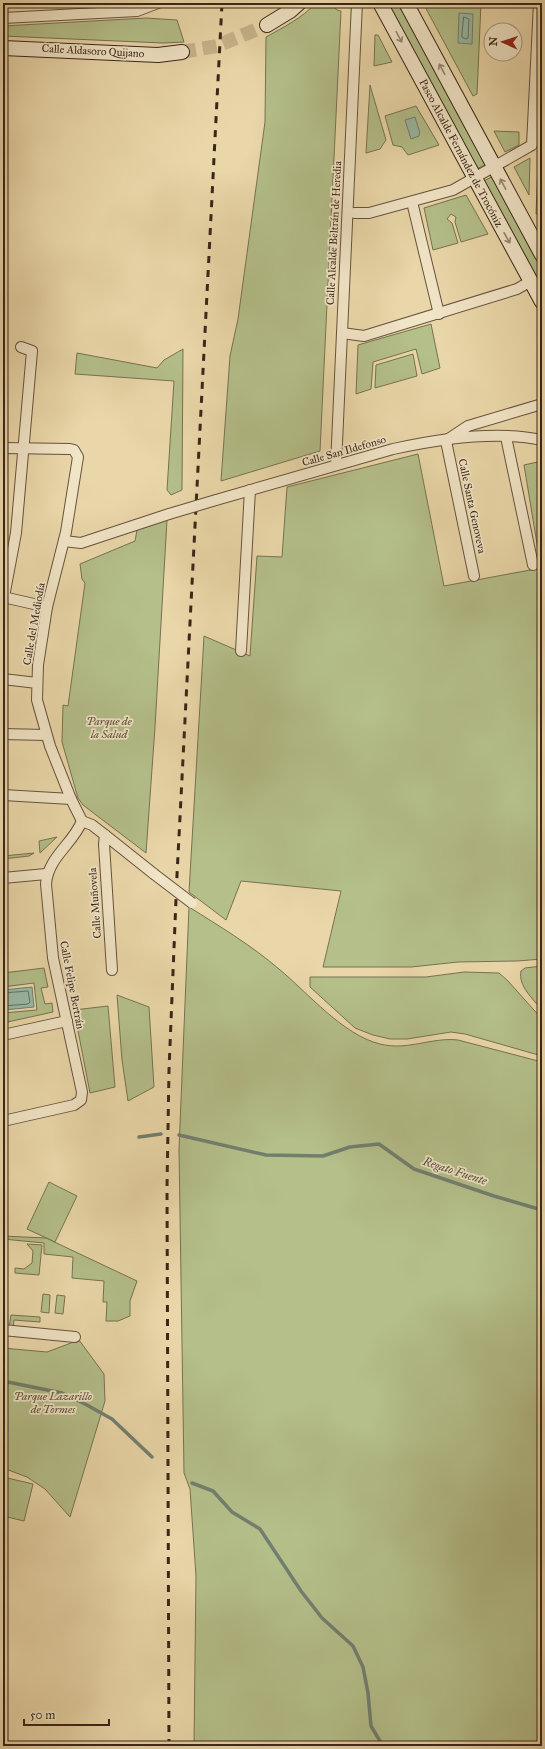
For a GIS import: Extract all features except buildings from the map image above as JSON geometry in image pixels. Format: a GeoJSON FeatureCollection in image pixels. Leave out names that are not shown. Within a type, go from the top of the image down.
{"type":"FeatureCollection","features":[{"type":"Feature","properties":{"kind":"main road"},"geometry":{"type":"LineString","coordinates":[[267,25],[290,11],[299,3]]}},
{"type":"Feature","properties":{"kind":"main road","name":"Paseo Alcalde Fernández de Trocóniz"},"geometry":{"type":"LineString","coordinates":[[380,3],[542,302]]}},
{"type":"Feature","properties":{"kind":"main road","name":"Paseo Alcalde Fernández de Trocóniz"},"geometry":{"type":"LineString","coordinates":[[406,3],[542,255]]}},
{"type":"Feature","properties":{"kind":"main road","name":"Calle Aldasoro Quijano"},"geometry":{"type":"LineString","coordinates":[[3,48],[158,55],[182,52]]}},
{"type":"Feature","properties":{"kind":"street"},"geometry":{"type":"LineString","coordinates":[[3,18],[137,11],[158,3]]}},
{"type":"Feature","properties":{"kind":"street","name":"Calle Alcalde Beltrán de Heredia"},"geometry":{"type":"LineString","coordinates":[[336,465],[357,3]]}},
{"type":"Feature","properties":{"kind":"street"},"geometry":{"type":"LineString","coordinates":[[354,213],[369,213],[453,190],[532,146],[539,3]]}},
{"type":"Feature","properties":{"kind":"street"},"geometry":{"type":"LineString","coordinates":[[412,202],[439,314]]}},
{"type":"Feature","properties":{"kind":"street"},"geometry":{"type":"LineString","coordinates":[[342,333],[364,336],[517,289],[531,281]]}},
{"type":"Feature","properties":{"kind":"street"},"geometry":{"type":"LineString","coordinates":[[21,347],[32,351],[16,533],[3,599],[47,607]]}},
{"type":"Feature","properties":{"kind":"street","name":"Calle San Ildefonso"},"geometry":{"type":"LineString","coordinates":[[446,441],[468,426],[542,404]]}},
{"type":"Feature","properties":{"kind":"street"},"geometry":{"type":"LineString","coordinates":[[506,437],[533,565]]}},
{"type":"Feature","properties":{"kind":"street","name":"Calle San Ildefonso"},"geometry":{"type":"LineString","coordinates":[[64,541],[81,543],[168,514],[400,448],[474,438],[506,437],[542,440]]}},
{"type":"Feature","properties":{"kind":"street","name":"Calle Santa Genoveva"},"geometry":{"type":"LineString","coordinates":[[446,441],[474,576]]}},
{"type":"Feature","properties":{"kind":"street"},"geometry":{"type":"LineString","coordinates":[[4,451],[23,448]]}},
{"type":"Feature","properties":{"kind":"street","name":"Calle del Mediodía"},"geometry":{"type":"LineString","coordinates":[[23,448],[64,448],[74,450],[78,457],[64,541],[47,607],[38,665],[37,683],[37,700],[46,735],[71,799]]}},
{"type":"Feature","properties":{"kind":"street"},"geometry":{"type":"LineString","coordinates":[[241,651],[250,490]]}},
{"type":"Feature","properties":{"kind":"street"},"geometry":{"type":"LineString","coordinates":[[3,679],[37,683]]}},
{"type":"Feature","properties":{"kind":"street"},"geometry":{"type":"LineString","coordinates":[[3,734],[46,735]]}},
{"type":"Feature","properties":{"kind":"street"},"geometry":{"type":"LineString","coordinates":[[3,795],[71,799],[82,821],[92,825],[192,904]]}},
{"type":"Feature","properties":{"kind":"street"},"geometry":{"type":"LineString","coordinates":[[3,878],[46,874],[53,860],[79,829],[82,821]]}},
{"type":"Feature","properties":{"kind":"street","name":"Calle Muñovela"},"geometry":{"type":"LineString","coordinates":[[105,835],[104,844],[112,970]]}},
{"type":"Feature","properties":{"kind":"street","name":"Calle Felipe Bertrán"},"geometry":{"type":"LineString","coordinates":[[3,1121],[74,1106],[81,1100],[82,1092],[53,958],[46,874]]}},
{"type":"Feature","properties":{"kind":"street"},"geometry":{"type":"LineString","coordinates":[[3,1035],[67,1021]]}},
{"type":"Feature","properties":{"kind":"street"},"geometry":{"type":"LineString","coordinates":[[3,1330],[75,1337]]}},
{"type":"Feature","properties":{"kind":"green space"},"geometry":{"type":"Polygon","coordinates":[[[316,3],[329,3],[337,10],[341,11],[320,451],[221,481],[230,356],[238,319],[265,122],[266,37],[299,18],[316,3]]]}},
{"type":"Feature","properties":{"kind":"green space"},"geometry":{"type":"Polygon","coordinates":[[[385,3],[401,3],[488,163],[475,170],[385,3]]]}},
{"type":"Feature","properties":{"kind":"green space"},"geometry":{"type":"Polygon","coordinates":[[[423,3],[481,3],[477,94],[473,96],[423,3]]]}},
{"type":"Feature","properties":{"kind":"green space"},"geometry":{"type":"Polygon","coordinates":[[[146,18],[177,20],[184,42],[163,43],[3,36],[3,26],[146,18]]]}},
{"type":"Feature","properties":{"kind":"green space"},"geometry":{"type":"Polygon","coordinates":[[[375,35],[378,35],[392,62],[374,66],[375,35]]]}},
{"type":"Feature","properties":{"kind":"green space"},"geometry":{"type":"Polygon","coordinates":[[[370,85],[386,140],[380,149],[366,153],[370,85]]]}},
{"type":"Feature","properties":{"kind":"green space"},"geometry":{"type":"Polygon","coordinates":[[[416,106],[439,145],[408,155],[402,147],[393,145],[385,116],[416,106]]]}},
{"type":"Feature","properties":{"kind":"green space"},"geometry":{"type":"Polygon","coordinates":[[[494,131],[519,132],[519,145],[505,152],[494,131]]]}},
{"type":"Feature","properties":{"kind":"green space"},"geometry":{"type":"Polygon","coordinates":[[[539,143],[542,143],[542,211],[536,214],[539,143]]]}},
{"type":"Feature","properties":{"kind":"green space"},"geometry":{"type":"Polygon","coordinates":[[[530,158],[529,195],[514,167],[530,158]]]}},
{"type":"Feature","properties":{"kind":"green space"},"geometry":{"type":"Polygon","coordinates":[[[495,175],[542,263],[542,294],[482,182],[495,175]]]}},
{"type":"Feature","properties":{"kind":"green space"},"geometry":{"type":"Polygon","coordinates":[[[466,195],[488,234],[461,242],[455,222],[456,217],[451,214],[447,219],[452,223],[458,243],[433,250],[424,208],[466,195]]]}},
{"type":"Feature","properties":{"kind":"green space"},"geometry":{"type":"Polygon","coordinates":[[[431,324],[440,368],[422,374],[416,349],[373,362],[371,389],[356,394],[358,345],[431,324]]]}},
{"type":"Feature","properties":{"kind":"green space"},"geometry":{"type":"Polygon","coordinates":[[[183,349],[182,490],[171,495],[167,490],[174,381],[75,374],[77,353],[157,368],[164,360],[183,349]]]}},
{"type":"Feature","properties":{"kind":"green space"},"geometry":{"type":"Polygon","coordinates":[[[413,354],[417,376],[375,388],[376,365],[413,354]]]}},
{"type":"Feature","properties":{"kind":"green space"},"geometry":{"type":"Polygon","coordinates":[[[418,454],[444,586],[541,568],[524,465],[542,461],[542,959],[458,962],[411,967],[323,967],[341,891],[241,881],[226,920],[189,892],[204,636],[250,656],[257,556],[282,557],[287,487],[418,454]]]}},
{"type":"Feature","properties":{"kind":"green space","name":"Parque de la Salud"},"geometry":{"type":"Polygon","coordinates":[[[167,520],[146,853],[83,805],[78,798],[62,742],[63,705],[68,706],[85,583],[82,579],[80,564],[135,541],[137,530],[167,520]]]}},
{"type":"Feature","properties":{"kind":"green space"},"geometry":{"type":"Polygon","coordinates":[[[57,837],[40,853],[39,841],[57,837]]]}},
{"type":"Feature","properties":{"kind":"green space"},"geometry":{"type":"Polygon","coordinates":[[[34,853],[29,856],[3,859],[3,856],[34,853]]]}},
{"type":"Feature","properties":{"kind":"green space"},"geometry":{"type":"Polygon","coordinates":[[[189,907],[235,936],[257,952],[279,969],[339,1023],[366,1039],[390,1046],[410,1045],[438,1040],[458,1040],[542,1062],[542,1746],[194,1746],[196,1576],[190,1489],[184,1473],[179,1149],[189,907]]]}},
{"type":"Feature","properties":{"kind":"green space"},"geometry":{"type":"Polygon","coordinates":[[[542,966],[542,1010],[524,987],[521,971],[525,968],[542,966]]]}},
{"type":"Feature","properties":{"kind":"green space"},"geometry":{"type":"Polygon","coordinates":[[[44,968],[48,987],[41,988],[45,1004],[52,1003],[53,1012],[3,1023],[3,1013],[37,1010],[34,983],[3,987],[3,973],[44,968]]]}},
{"type":"Feature","properties":{"kind":"green space"},"geometry":{"type":"Polygon","coordinates":[[[464,972],[499,973],[508,981],[542,1019],[542,1056],[465,1034],[451,1032],[407,1039],[390,1039],[373,1035],[355,1028],[310,987],[310,977],[426,977],[464,972]]]}},
{"type":"Feature","properties":{"kind":"green space"},"geometry":{"type":"Polygon","coordinates":[[[117,995],[149,1007],[154,1087],[128,1101],[122,1060],[117,995]]]}},
{"type":"Feature","properties":{"kind":"green space"},"geometry":{"type":"Polygon","coordinates":[[[108,1006],[115,1087],[90,1093],[74,1010],[108,1006]]]}},
{"type":"Feature","properties":{"kind":"green space"},"geometry":{"type":"Polygon","coordinates":[[[49,1182],[77,1196],[55,1242],[27,1229],[49,1182]]]}},
{"type":"Feature","properties":{"kind":"green space"},"geometry":{"type":"Polygon","coordinates":[[[3,1236],[46,1238],[137,1281],[130,1301],[130,1316],[118,1321],[106,1321],[107,1302],[103,1302],[104,1281],[72,1278],[73,1257],[44,1254],[44,1243],[3,1239],[3,1236]]]}},
{"type":"Feature","properties":{"kind":"green space"},"geometry":{"type":"Polygon","coordinates":[[[27,1244],[42,1245],[39,1275],[15,1273],[15,1268],[24,1269],[32,1263],[33,1251],[27,1244]]]}},
{"type":"Feature","properties":{"kind":"green space"},"geometry":{"type":"Polygon","coordinates":[[[43,1294],[50,1295],[49,1313],[41,1312],[43,1294]]]}},
{"type":"Feature","properties":{"kind":"green space"},"geometry":{"type":"Polygon","coordinates":[[[57,1295],[65,1296],[63,1314],[55,1313],[57,1295]]]}},
{"type":"Feature","properties":{"kind":"green space"},"geometry":{"type":"Polygon","coordinates":[[[11,1315],[40,1317],[40,1322],[14,1320],[13,1328],[9,1328],[11,1315]]]}},
{"type":"Feature","properties":{"kind":"green space","name":"Parque Lazarillo de Tormes"},"geometry":{"type":"Polygon","coordinates":[[[79,1340],[104,1374],[105,1401],[70,1517],[45,1489],[27,1477],[3,1468],[3,1348],[47,1352],[79,1340]]]}},
{"type":"Feature","properties":{"kind":"green space"},"geometry":{"type":"Polygon","coordinates":[[[3,1477],[33,1484],[24,1521],[3,1516],[3,1477]]]}},
{"type":"Feature","properties":{"kind":"water"},"geometry":{"type":"Polygon","coordinates":[[[459,13],[473,14],[472,44],[458,43],[459,13]]]}},
{"type":"Feature","properties":{"kind":"water"},"geometry":{"type":"Polygon","coordinates":[[[415,117],[420,133],[419,136],[411,139],[405,120],[415,117]]]}},
{"type":"Feature","properties":{"kind":"water"},"geometry":{"type":"Polygon","coordinates":[[[32,987],[34,1007],[4,1010],[3,990],[32,987]]]}},
{"type":"Feature","properties":{"kind":"waterway","name":"Regato Fuente"},"geometry":{"type":"LineString","coordinates":[[139,1137],[161,1134]]}},
{"type":"Feature","properties":{"kind":"waterway","name":"Regato Fuente"},"geometry":{"type":"LineString","coordinates":[[179,1135],[266,1155],[323,1156],[350,1147],[379,1144],[414,1169],[494,1196],[542,1210]]}},
{"type":"Feature","properties":{"kind":"waterway"},"geometry":{"type":"LineString","coordinates":[[3,1381],[62,1393],[85,1404],[112,1419],[152,1457]]}},
{"type":"Feature","properties":{"kind":"waterway"},"geometry":{"type":"LineString","coordinates":[[192,1483],[213,1491],[232,1512],[260,1529],[301,1591],[322,1618],[353,1646],[363,1667],[368,1693],[371,1726],[383,1746]]}},
{"type":"Feature","properties":{"kind":"tunnel"},"geometry":{"type":"LineString","coordinates":[[182,52],[217,46],[267,25]]}},
{"type":"Feature","properties":{"kind":"railway"},"geometry":{"type":"LineString","coordinates":[[169,1746],[167,1187],[169,1070],[177,875],[222,3]]}}]}
